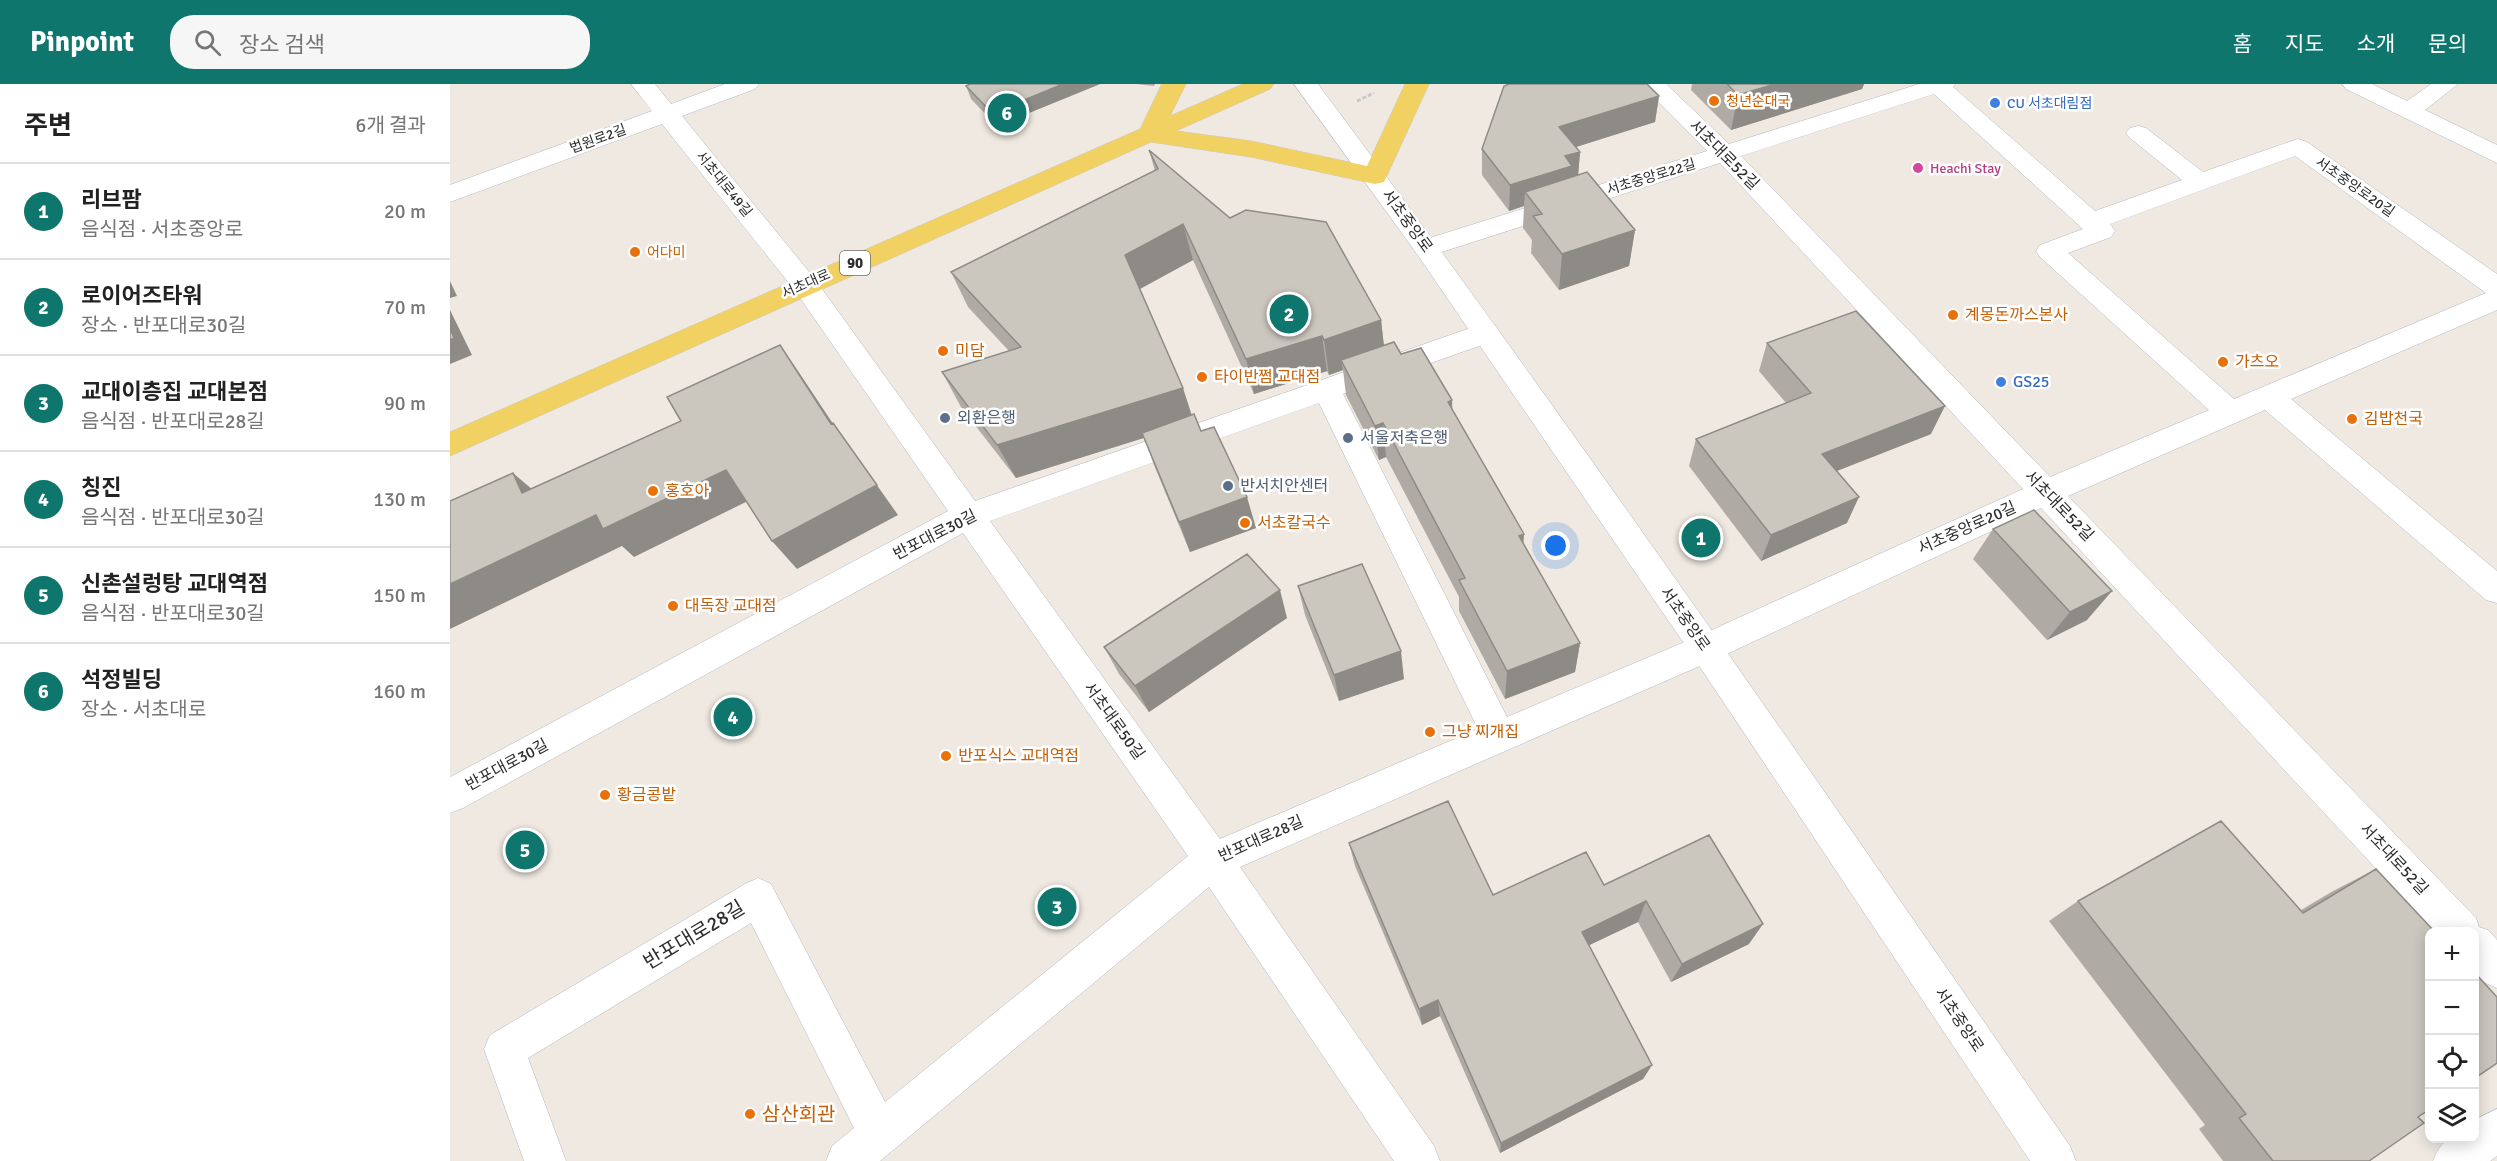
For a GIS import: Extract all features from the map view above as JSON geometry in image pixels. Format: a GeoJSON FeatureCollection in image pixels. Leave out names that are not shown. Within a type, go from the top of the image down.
{"type":"FeatureCollection","features":[{"type":"Feature","properties":{"kind":"main road"},"geometry":{"type":"LineString","coordinates":[[1174,84],[1149,134],[1251,149],[1374,176],[1417,84]]}},
{"type":"Feature","properties":{"kind":"main road","name":"서초대로"},"geometry":{"type":"LineString","coordinates":[[450,445],[805,285],[1262,84]]}},
{"type":"Feature","properties":{"kind":"street","name":"서초대로49길"},"geometry":{"type":"LineString","coordinates":[[643,84],[805,285]]}},
{"type":"Feature","properties":{"kind":"street","name":"법원로2길"},"geometry":{"type":"LineString","coordinates":[[450,194],[747,84]]}},
{"type":"Feature","properties":{"kind":"street","name":"서초중앙로"},"geometry":{"type":"LineString","coordinates":[[1306,84],[1426,248],[1706,648],[2055,1161]]}},
{"type":"Feature","properties":{"kind":"street","name":"서초대로52길"},"geometry":{"type":"LineString","coordinates":[[1653,84],[1725,154],[2457,927]]}},
{"type":"Feature","properties":{"kind":"street"},"geometry":{"type":"LineString","coordinates":[[2354,84],[2497,155]]}},
{"type":"Feature","properties":{"kind":"street"},"geometry":{"type":"LineString","coordinates":[[2409,111],[2446,84]]}},
{"type":"Feature","properties":{"kind":"street","name":"서초중앙로22길"},"geometry":{"type":"LineString","coordinates":[[1426,248],[1941,85]]}},
{"type":"Feature","properties":{"kind":"street"},"geometry":{"type":"LineString","coordinates":[[1941,85],[2102,231],[2049,251],[2231,413]]}},
{"type":"Feature","properties":{"kind":"street"},"geometry":{"type":"LineString","coordinates":[[2138,133],[2200,182]]}},
{"type":"Feature","properties":{"kind":"street","name":"서초중앙로20길"},"geometry":{"type":"LineString","coordinates":[[2092,221],[2298,147],[2497,287]]}},
{"type":"Feature","properties":{"kind":"street","name":"서초대로50길"},"geometry":{"type":"LineString","coordinates":[[805,285],[1213,860],[1419,1161]]}},
{"type":"Feature","properties":{"kind":"street","name":"서초중앙로20길"},"geometry":{"type":"LineString","coordinates":[[1706,648],[2046,492],[2497,299]]}},
{"type":"Feature","properties":{"kind":"street","name":"반포대로30길"},"geometry":{"type":"LineString","coordinates":[[450,796],[967,516],[1486,333]]}},
{"type":"Feature","properties":{"kind":"street"},"geometry":{"type":"LineString","coordinates":[[1326,389],[1499,736]]}},
{"type":"Feature","properties":{"kind":"street"},"geometry":{"type":"LineString","coordinates":[[2269,397],[2497,590]]}},
{"type":"Feature","properties":{"kind":"street","name":"반포대로28길"},"geometry":{"type":"LineString","coordinates":[[847,1161],[1213,860],[1706,648]]}},
{"type":"Feature","properties":{"kind":"street","name":"반포대로28길"},"geometry":{"type":"LineString","coordinates":[[545,1161],[504,1049],[758,897],[879,1134]]}},
{"type":"Feature","properties":{"kind":"street"},"geometry":{"type":"LineString","coordinates":[[2479,948],[2497,968]]}},
{"type":"Feature","properties":{"kind":"street"},"geometry":{"type":"LineString","coordinates":[[2454,1161],[2497,1130]]}},
{"type":"Feature","properties":{"kind":"building"},"geometry":{"type":"Polygon","coordinates":[[[970,84],[1063,84],[992,113],[966,86],[970,84]]]}},
{"type":"Feature","properties":{"kind":"building"},"geometry":{"type":"Polygon","coordinates":[[[1509,84],[1647,84],[1659,96],[1559,127],[1580,152],[1565,156],[1572,166],[1510,185],[1482,149],[1504,86],[1509,84]]]}},
{"type":"Feature","properties":{"kind":"building"},"geometry":{"type":"Polygon","coordinates":[[[1727,84],[1775,84],[1738,95],[1727,84]]]}},
{"type":"Feature","properties":{"kind":"building"},"geometry":{"type":"Polygon","coordinates":[[[1149,150],[1230,218],[1246,210],[1326,222],[1381,320],[1324,340],[1322,336],[1246,359],[1183,224],[1125,255],[1183,388],[997,445],[942,372],[1021,347],[951,272],[1158,169],[1149,150]]]}},
{"type":"Feature","properties":{"kind":"building"},"geometry":{"type":"Polygon","coordinates":[[[1587,172],[1635,230],[1562,254],[1533,216],[1542,214],[1525,192],[1587,172]]]}},
{"type":"Feature","properties":{"kind":"building"},"geometry":{"type":"Polygon","coordinates":[[[1856,311],[1945,406],[1822,454],[1859,497],[1771,535],[1696,439],[1811,393],[1767,343],[1856,311]]]}},
{"type":"Feature","properties":{"kind":"building"},"geometry":{"type":"Polygon","coordinates":[[[1394,342],[1401,354],[1421,348],[1452,400],[1448,402],[1524,534],[1519,536],[1580,643],[1507,671],[1459,580],[1465,578],[1383,423],[1375,426],[1341,360],[1394,342]]]}},
{"type":"Feature","properties":{"kind":"building"},"geometry":{"type":"Polygon","coordinates":[[[780,345],[831,424],[833,423],[877,485],[772,541],[726,470],[603,529],[596,515],[450,584],[450,501],[513,473],[522,493],[681,421],[667,397],[780,345]]]}},
{"type":"Feature","properties":{"kind":"building"},"geometry":{"type":"Polygon","coordinates":[[[1194,414],[1201,431],[1214,427],[1247,497],[1179,522],[1142,433],[1194,414]]]}},
{"type":"Feature","properties":{"kind":"building"},"geometry":{"type":"Polygon","coordinates":[[[2034,510],[2112,591],[2070,612],[1993,529],[2034,510]]]}},
{"type":"Feature","properties":{"kind":"building"},"geometry":{"type":"Polygon","coordinates":[[[1247,554],[1280,590],[1135,686],[1104,647],[1247,554]]]}},
{"type":"Feature","properties":{"kind":"building"},"geometry":{"type":"Polygon","coordinates":[[[1362,564],[1401,651],[1334,675],[1298,586],[1362,564]]]}},
{"type":"Feature","properties":{"kind":"building"},"geometry":{"type":"Polygon","coordinates":[[[1448,801],[1493,895],[1586,852],[1604,885],[1709,835],[1763,924],[1682,964],[1646,901],[1582,932],[1652,1065],[1501,1143],[1438,1000],[1419,1009],[1349,843],[1448,801]]]}},
{"type":"Feature","properties":{"kind":"building"},"geometry":{"type":"Polygon","coordinates":[[[2221,821],[2303,913],[2376,869],[2430,927],[2425,927],[2425,1112],[2418,1117],[2424,1123],[2369,1161],[2273,1161],[2239,1118],[2246,1114],[2078,901],[2221,821]]]}},
{"type":"Feature","properties":{"kind":"building"},"geometry":{"type":"Polygon","coordinates":[[[2479,977],[2497,997],[2497,1063],[2479,1075],[2479,977]]]}},
{"type":"Feature","properties":{"kind":"place","name":"청년순대국"},"geometry":{"type":"Point","coordinates":[1714,101]}},
{"type":"Feature","properties":{"kind":"place","name":"CU 서초대림점"},"geometry":{"type":"Point","coordinates":[1995,103]}},
{"type":"Feature","properties":{"kind":"place","name":"석정빌딩"},"geometry":{"type":"Point","coordinates":[1007,113]}},
{"type":"Feature","properties":{"kind":"place","name":"Heachi Stay"},"geometry":{"type":"Point","coordinates":[1918,168]}},
{"type":"Feature","properties":{"kind":"place","name":"어다미"},"geometry":{"type":"Point","coordinates":[635,252]}},
{"type":"Feature","properties":{"kind":"place","name":"로이어즈타워"},"geometry":{"type":"Point","coordinates":[1289,314]}},
{"type":"Feature","properties":{"kind":"place","name":"계몽돈까스본사"},"geometry":{"type":"Point","coordinates":[1953,315]}},
{"type":"Feature","properties":{"kind":"place","name":"미담"},"geometry":{"type":"Point","coordinates":[943,351]}},
{"type":"Feature","properties":{"kind":"place","name":"가츠오"},"geometry":{"type":"Point","coordinates":[2223,362]}},
{"type":"Feature","properties":{"kind":"place","name":"타이반쩜 교대점"},"geometry":{"type":"Point","coordinates":[1202,377]}},
{"type":"Feature","properties":{"kind":"place","name":"GS25"},"geometry":{"type":"Point","coordinates":[2001,382]}},
{"type":"Feature","properties":{"kind":"place","name":"외환은행"},"geometry":{"type":"Point","coordinates":[945,418]}},
{"type":"Feature","properties":{"kind":"place","name":"김밥천국"},"geometry":{"type":"Point","coordinates":[2352,419]}},
{"type":"Feature","properties":{"kind":"place","name":"서울저축은행"},"geometry":{"type":"Point","coordinates":[1348,438]}},
{"type":"Feature","properties":{"kind":"place","name":"반서치안센터"},"geometry":{"type":"Point","coordinates":[1228,486]}},
{"type":"Feature","properties":{"kind":"place","name":"홍호아"},"geometry":{"type":"Point","coordinates":[653,491]}},
{"type":"Feature","properties":{"kind":"place","name":"서초칼국수"},"geometry":{"type":"Point","coordinates":[1245,523]}},
{"type":"Feature","properties":{"kind":"place","name":"리브팜"},"geometry":{"type":"Point","coordinates":[1701,538]}},
{"type":"Feature","properties":{"kind":"place","name":"대독장 교대점"},"geometry":{"type":"Point","coordinates":[673,606]}},
{"type":"Feature","properties":{"kind":"place","name":"칭진"},"geometry":{"type":"Point","coordinates":[733,717]}},
{"type":"Feature","properties":{"kind":"place","name":"그냥 찌개집"},"geometry":{"type":"Point","coordinates":[1430,732]}},
{"type":"Feature","properties":{"kind":"place","name":"반포식스 교대역점"},"geometry":{"type":"Point","coordinates":[946,756]}},
{"type":"Feature","properties":{"kind":"place","name":"황금콩밭"},"geometry":{"type":"Point","coordinates":[605,795]}},
{"type":"Feature","properties":{"kind":"place","name":"신촌설렁탕 교대역점"},"geometry":{"type":"Point","coordinates":[525,850]}},
{"type":"Feature","properties":{"kind":"place","name":"교대이층집 교대본점"},"geometry":{"type":"Point","coordinates":[1057,907]}},
{"type":"Feature","properties":{"kind":"place","name":"삼산회관"},"geometry":{"type":"Point","coordinates":[750,1114]}}]}
